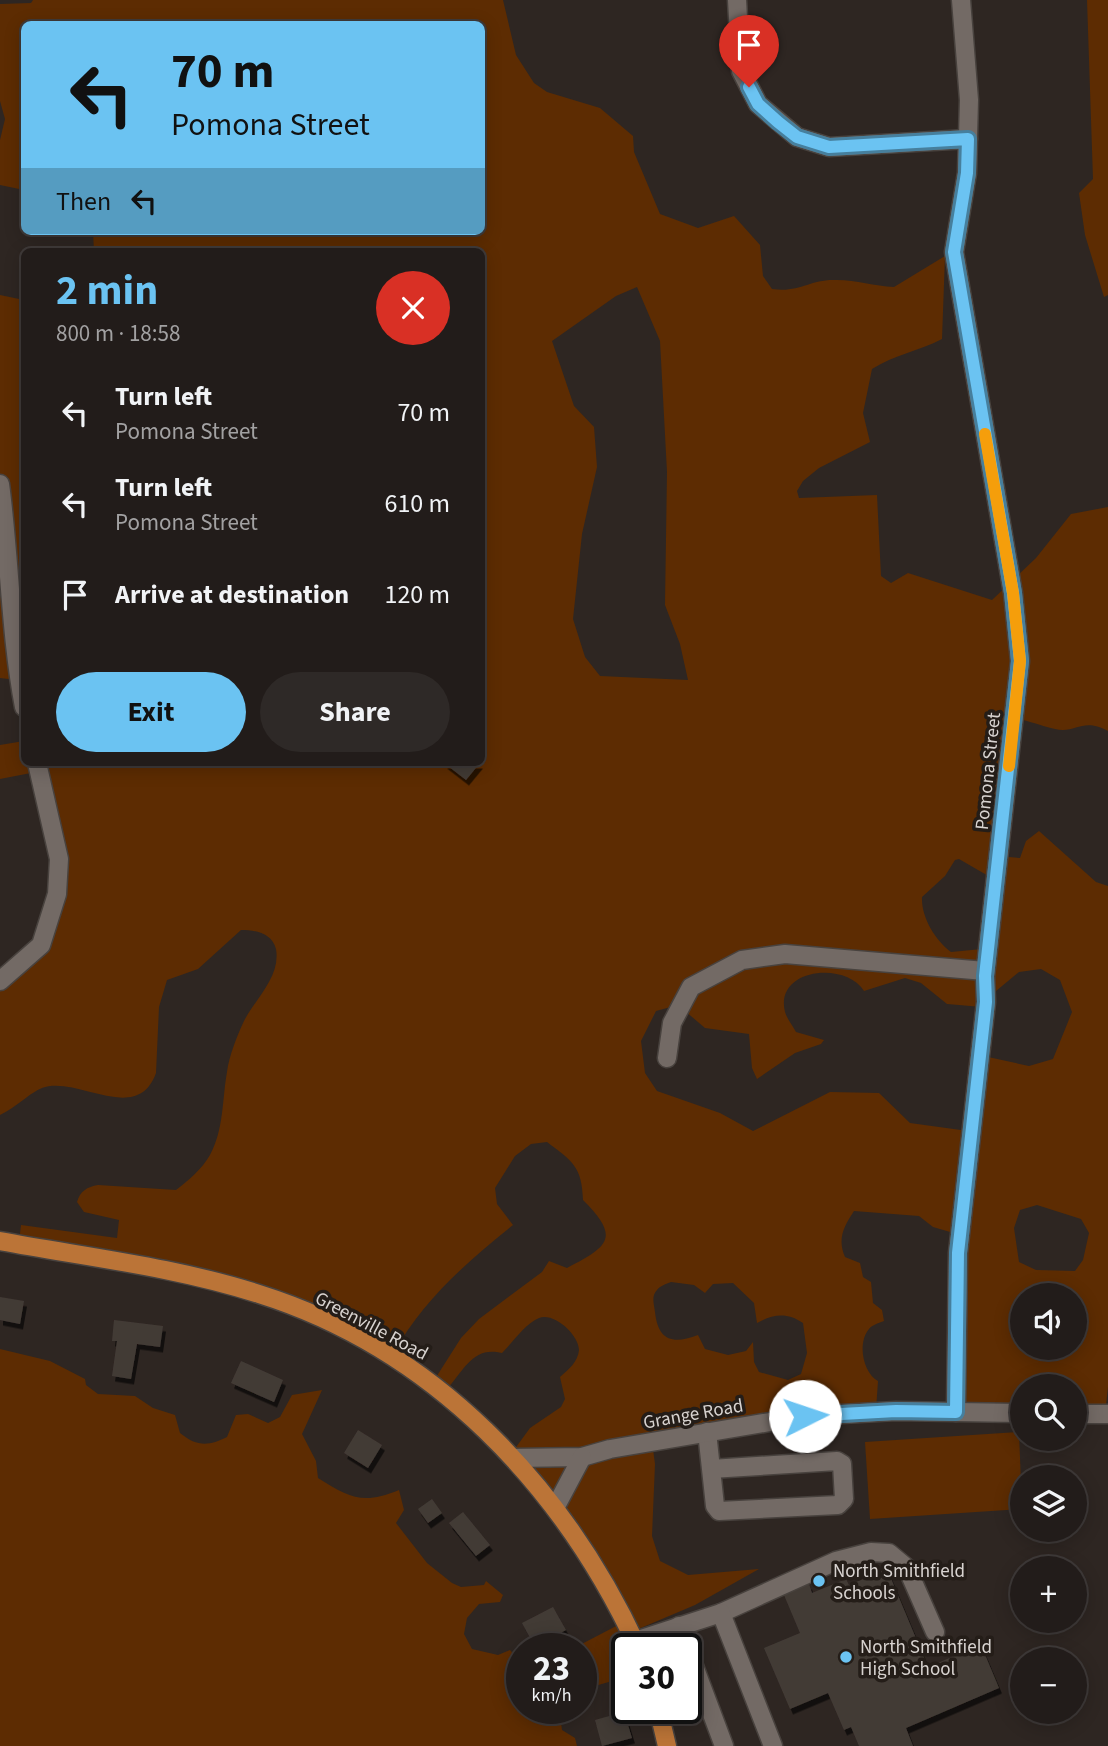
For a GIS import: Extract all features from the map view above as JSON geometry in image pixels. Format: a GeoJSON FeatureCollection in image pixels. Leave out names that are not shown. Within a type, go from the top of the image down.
{"type":"FeatureCollection","features":[{"type":"Feature","properties":{"kind":"main road","name":"Greenville Road"},"geometry":{"type":"LineString","coordinates":[[0,1241],[181,1275],[259,1293],[313,1314],[378,1347],[431,1381],[470,1414],[513,1458],[582,1544],[630,1633]]}},
{"type":"Feature","properties":{"kind":"main road"},"geometry":{"type":"LineString","coordinates":[[662,1724],[667,1746]]}},
{"type":"Feature","properties":{"kind":"street"},"geometry":{"type":"LineString","coordinates":[[737,0],[741,71],[758,104],[797,137],[829,147],[968,139]]}},
{"type":"Feature","properties":{"kind":"street","name":"Pomona Street"},"geometry":{"type":"LineString","coordinates":[[956,1412],[958,1253],[986,1002],[985,971],[1020,661],[1013,593],[954,252],[967,173],[968,139],[961,0]]}},
{"type":"Feature","properties":{"kind":"street"},"geometry":{"type":"LineString","coordinates":[[0,484],[8,540],[15,659],[21,691]]}},
{"type":"Feature","properties":{"kind":"street"},"geometry":{"type":"LineString","coordinates":[[0,981],[41,945],[57,894],[59,859],[38,766]]}},
{"type":"Feature","properties":{"kind":"street"},"geometry":{"type":"LineString","coordinates":[[667,1058],[672,1023],[691,987],[742,960],[785,954],[985,971]]}},
{"type":"Feature","properties":{"kind":"street","name":"Grange Road"},"geometry":{"type":"LineString","coordinates":[[513,1458],[582,1457],[610,1449],[805,1416],[896,1411],[1010,1413]]}},
{"type":"Feature","properties":{"kind":"street"},"geometry":{"type":"LineString","coordinates":[[1087,1414],[1108,1415]]}},
{"type":"Feature","properties":{"kind":"street"},"geometry":{"type":"LineString","coordinates":[[707,1432],[711,1469],[715,1506],[719,1511],[838,1504],[844,1499],[842,1464],[837,1461],[711,1469]]}},
{"type":"Feature","properties":{"kind":"street"},"geometry":{"type":"LineString","coordinates":[[555,1508],[582,1457]]}},
{"type":"Feature","properties":{"kind":"street"},"geometry":{"type":"LineString","coordinates":[[664,1633],[721,1613],[836,1561],[871,1552],[889,1553],[907,1568],[935,1632]]}},
{"type":"Feature","properties":{"kind":"street"},"geometry":{"type":"LineString","coordinates":[[721,1613],[773,1746]]}},
{"type":"Feature","properties":{"kind":"street"},"geometry":{"type":"LineString","coordinates":[[679,1626],[724,1746]]}},
{"type":"Feature","properties":{"kind":"shaded area"},"geometry":{"type":"Polygon","coordinates":[[[33,0],[503,0],[516,55],[534,83],[547,92],[600,108],[633,136],[634,152],[660,214],[698,228],[734,216],[760,245],[763,276],[772,289],[797,288],[833,280],[894,287],[945,256],[942,339],[872,369],[863,413],[870,442],[819,468],[803,481],[797,491],[799,498],[877,495],[881,576],[891,583],[908,573],[992,600],[1036,558],[1071,514],[1108,507],[1108,731],[1092,725],[1062,730],[1012,718],[996,856],[1020,858],[1026,841],[1039,831],[1096,882],[1108,886],[1108,1387],[1105,1414],[1087,1414],[1087,1374],[1010,1374],[1010,1413],[958,1412],[957,1234],[933,1227],[919,1216],[854,1211],[843,1233],[843,1250],[845,1257],[860,1263],[863,1277],[871,1282],[873,1303],[882,1310],[884,1321],[870,1328],[863,1342],[865,1365],[878,1381],[876,1410],[652,1442],[655,1464],[652,1536],[660,1561],[688,1575],[759,1569],[695,1605],[629,1633],[611,1633],[611,1681],[597,1685],[597,1636],[622,1623],[511,1454],[530,1428],[561,1407],[565,1399],[560,1377],[577,1358],[579,1350],[575,1338],[565,1326],[552,1318],[539,1318],[524,1329],[502,1353],[484,1353],[471,1360],[448,1388],[433,1382],[461,1338],[479,1319],[542,1272],[549,1261],[567,1268],[593,1253],[605,1240],[606,1232],[602,1223],[583,1200],[578,1172],[563,1154],[547,1142],[531,1144],[515,1156],[495,1188],[497,1204],[513,1225],[479,1253],[432,1299],[394,1353],[253,1292],[19,1242],[21,1225],[117,1238],[119,1220],[84,1212],[77,1202],[84,1190],[98,1185],[176,1190],[199,1170],[210,1155],[218,1135],[228,1066],[234,1046],[244,1021],[271,978],[277,959],[271,939],[257,932],[241,930],[198,969],[167,980],[159,1007],[156,1073],[147,1088],[135,1096],[105,1096],[56,1086],[38,1090],[0,1115],[0,979],[25,960],[56,892],[36,772],[0,779],[0,745],[21,742],[21,766],[485,766],[485,248],[94,248],[93,235],[485,235],[485,21],[21,21],[21,189],[0,185],[0,140],[5,119],[0,101],[0,4],[31,3],[33,0]],[[637,287],[616,296],[552,341],[574,406],[594,427],[597,467],[582,534],[573,619],[585,657],[600,676],[688,680],[680,644],[665,605],[667,472],[660,341],[637,287]],[[959,859],[955,860],[945,876],[922,897],[930,928],[951,952],[982,949],[997,881],[959,859]],[[1041,969],[1019,972],[984,1001],[982,1007],[947,1004],[921,983],[905,978],[864,991],[855,981],[843,975],[828,973],[800,978],[790,986],[784,997],[785,1012],[796,1032],[824,1040],[821,1044],[795,1053],[757,1079],[752,1068],[749,1034],[705,1028],[678,1005],[656,1011],[641,1041],[645,1073],[657,1091],[720,1113],[753,1131],[830,1092],[879,1093],[910,1123],[968,1131],[979,1055],[1029,1066],[1053,1059],[1072,1012],[1060,980],[1041,969]],[[1037,1205],[1020,1210],[1014,1228],[1019,1262],[1036,1270],[1075,1271],[1083,1260],[1089,1233],[1081,1219],[1037,1205]],[[671,1282],[657,1290],[653,1300],[659,1329],[663,1334],[674,1340],[698,1335],[705,1349],[728,1355],[746,1351],[753,1342],[754,1362],[759,1372],[788,1380],[801,1374],[807,1353],[803,1323],[791,1317],[780,1316],[757,1323],[754,1303],[733,1283],[713,1284],[705,1293],[694,1285],[671,1282]]]}},
{"type":"Feature","properties":{"kind":"shaded area"},"geometry":{"type":"Polygon","coordinates":[[[1087,0],[1108,0],[1108,295],[1104,297],[1085,235],[1079,193],[1093,179],[1087,0]]]}},
{"type":"Feature","properties":{"kind":"shaded area"},"geometry":{"type":"Polygon","coordinates":[[[0,295],[21,299],[21,703],[17,680],[0,678],[0,295]]]}},
{"type":"Feature","properties":{"kind":"shaded area"},"geometry":{"type":"Polygon","coordinates":[[[0,1349],[50,1361],[85,1379],[86,1385],[98,1394],[135,1396],[153,1408],[175,1415],[180,1433],[203,1444],[227,1437],[236,1415],[248,1414],[268,1423],[280,1417],[292,1395],[322,1390],[302,1434],[316,1461],[318,1478],[348,1495],[357,1497],[376,1497],[399,1490],[404,1510],[396,1523],[427,1563],[461,1587],[484,1585],[486,1581],[503,1595],[500,1602],[479,1604],[467,1618],[464,1634],[472,1649],[498,1655],[506,1652],[506,1724],[561,1724],[562,1730],[575,1738],[577,1746],[0,1746],[0,1349]]]}},
{"type":"Feature","properties":{"kind":"shaded area"},"geometry":{"type":"Polygon","coordinates":[[[1010,1433],[1010,1451],[1020,1451],[1020,1465],[1010,1465],[1010,1510],[870,1519],[865,1442],[1010,1433]]]}},
{"type":"Feature","properties":{"kind":"building"},"geometry":{"type":"Polygon","coordinates":[[[448,766],[478,766],[466,780],[448,766]]]}},
{"type":"Feature","properties":{"kind":"building"},"geometry":{"type":"Polygon","coordinates":[[[0,1297],[24,1301],[20,1324],[0,1320],[0,1297]]]}},
{"type":"Feature","properties":{"kind":"building"},"geometry":{"type":"Polygon","coordinates":[[[114,1320],[163,1326],[160,1347],[137,1344],[131,1379],[112,1376],[117,1341],[112,1341],[114,1320]]]}},
{"type":"Feature","properties":{"kind":"building"},"geometry":{"type":"Polygon","coordinates":[[[241,1361],[283,1380],[274,1402],[231,1383],[241,1361]]]}},
{"type":"Feature","properties":{"kind":"building"},"geometry":{"type":"Polygon","coordinates":[[[358,1430],[382,1445],[368,1468],[344,1453],[358,1430]]]}},
{"type":"Feature","properties":{"kind":"building"},"geometry":{"type":"Polygon","coordinates":[[[432,1499],[442,1513],[428,1523],[418,1509],[432,1499]]]}},
{"type":"Feature","properties":{"kind":"building"},"geometry":{"type":"Polygon","coordinates":[[[463,1512],[490,1545],[476,1556],[449,1523],[463,1512]]]}},
{"type":"Feature","properties":{"kind":"building","name":"North Smithfield High School"},"geometry":{"type":"Polygon","coordinates":[[[887,1569],[928,1667],[981,1645],[999,1688],[906,1728],[913,1746],[859,1746],[851,1727],[844,1730],[828,1693],[790,1709],[764,1648],[800,1633],[784,1595],[809,1584],[812,1593],[846,1579],[849,1585],[887,1569]]]}},
{"type":"Feature","properties":{"kind":"building"},"geometry":{"type":"Polygon","coordinates":[[[553,1607],[566,1630],[561,1633],[527,1633],[522,1623],[553,1607]]]}},
{"type":"Feature","properties":{"kind":"building"},"geometry":{"type":"Polygon","coordinates":[[[611,1716],[611,1724],[628,1724],[632,1738],[602,1746],[597,1719],[611,1716]]]}},
{"type":"Feature","properties":{"kind":"slow traffic"},"geometry":{"type":"LineString","coordinates":[[985,434],[1013,593],[1020,661],[1009,766]]}},
{"type":"Feature","properties":{"kind":"place","name":"North Smithfield Schools"},"geometry":{"type":"Point","coordinates":[819,1581]}},
{"type":"Feature","properties":{"kind":"place","name":"North Smithfield High School"},"geometry":{"type":"Point","coordinates":[846,1657]}},
{"type":"Feature","properties":{"kind":"route"},"geometry":{"type":"LineString","coordinates":[[749,87],[758,104],[797,137],[829,147],[968,139],[967,173],[954,252],[1013,593],[1020,661],[958,1253],[956,1412],[896,1411],[805,1416]]}}]}
